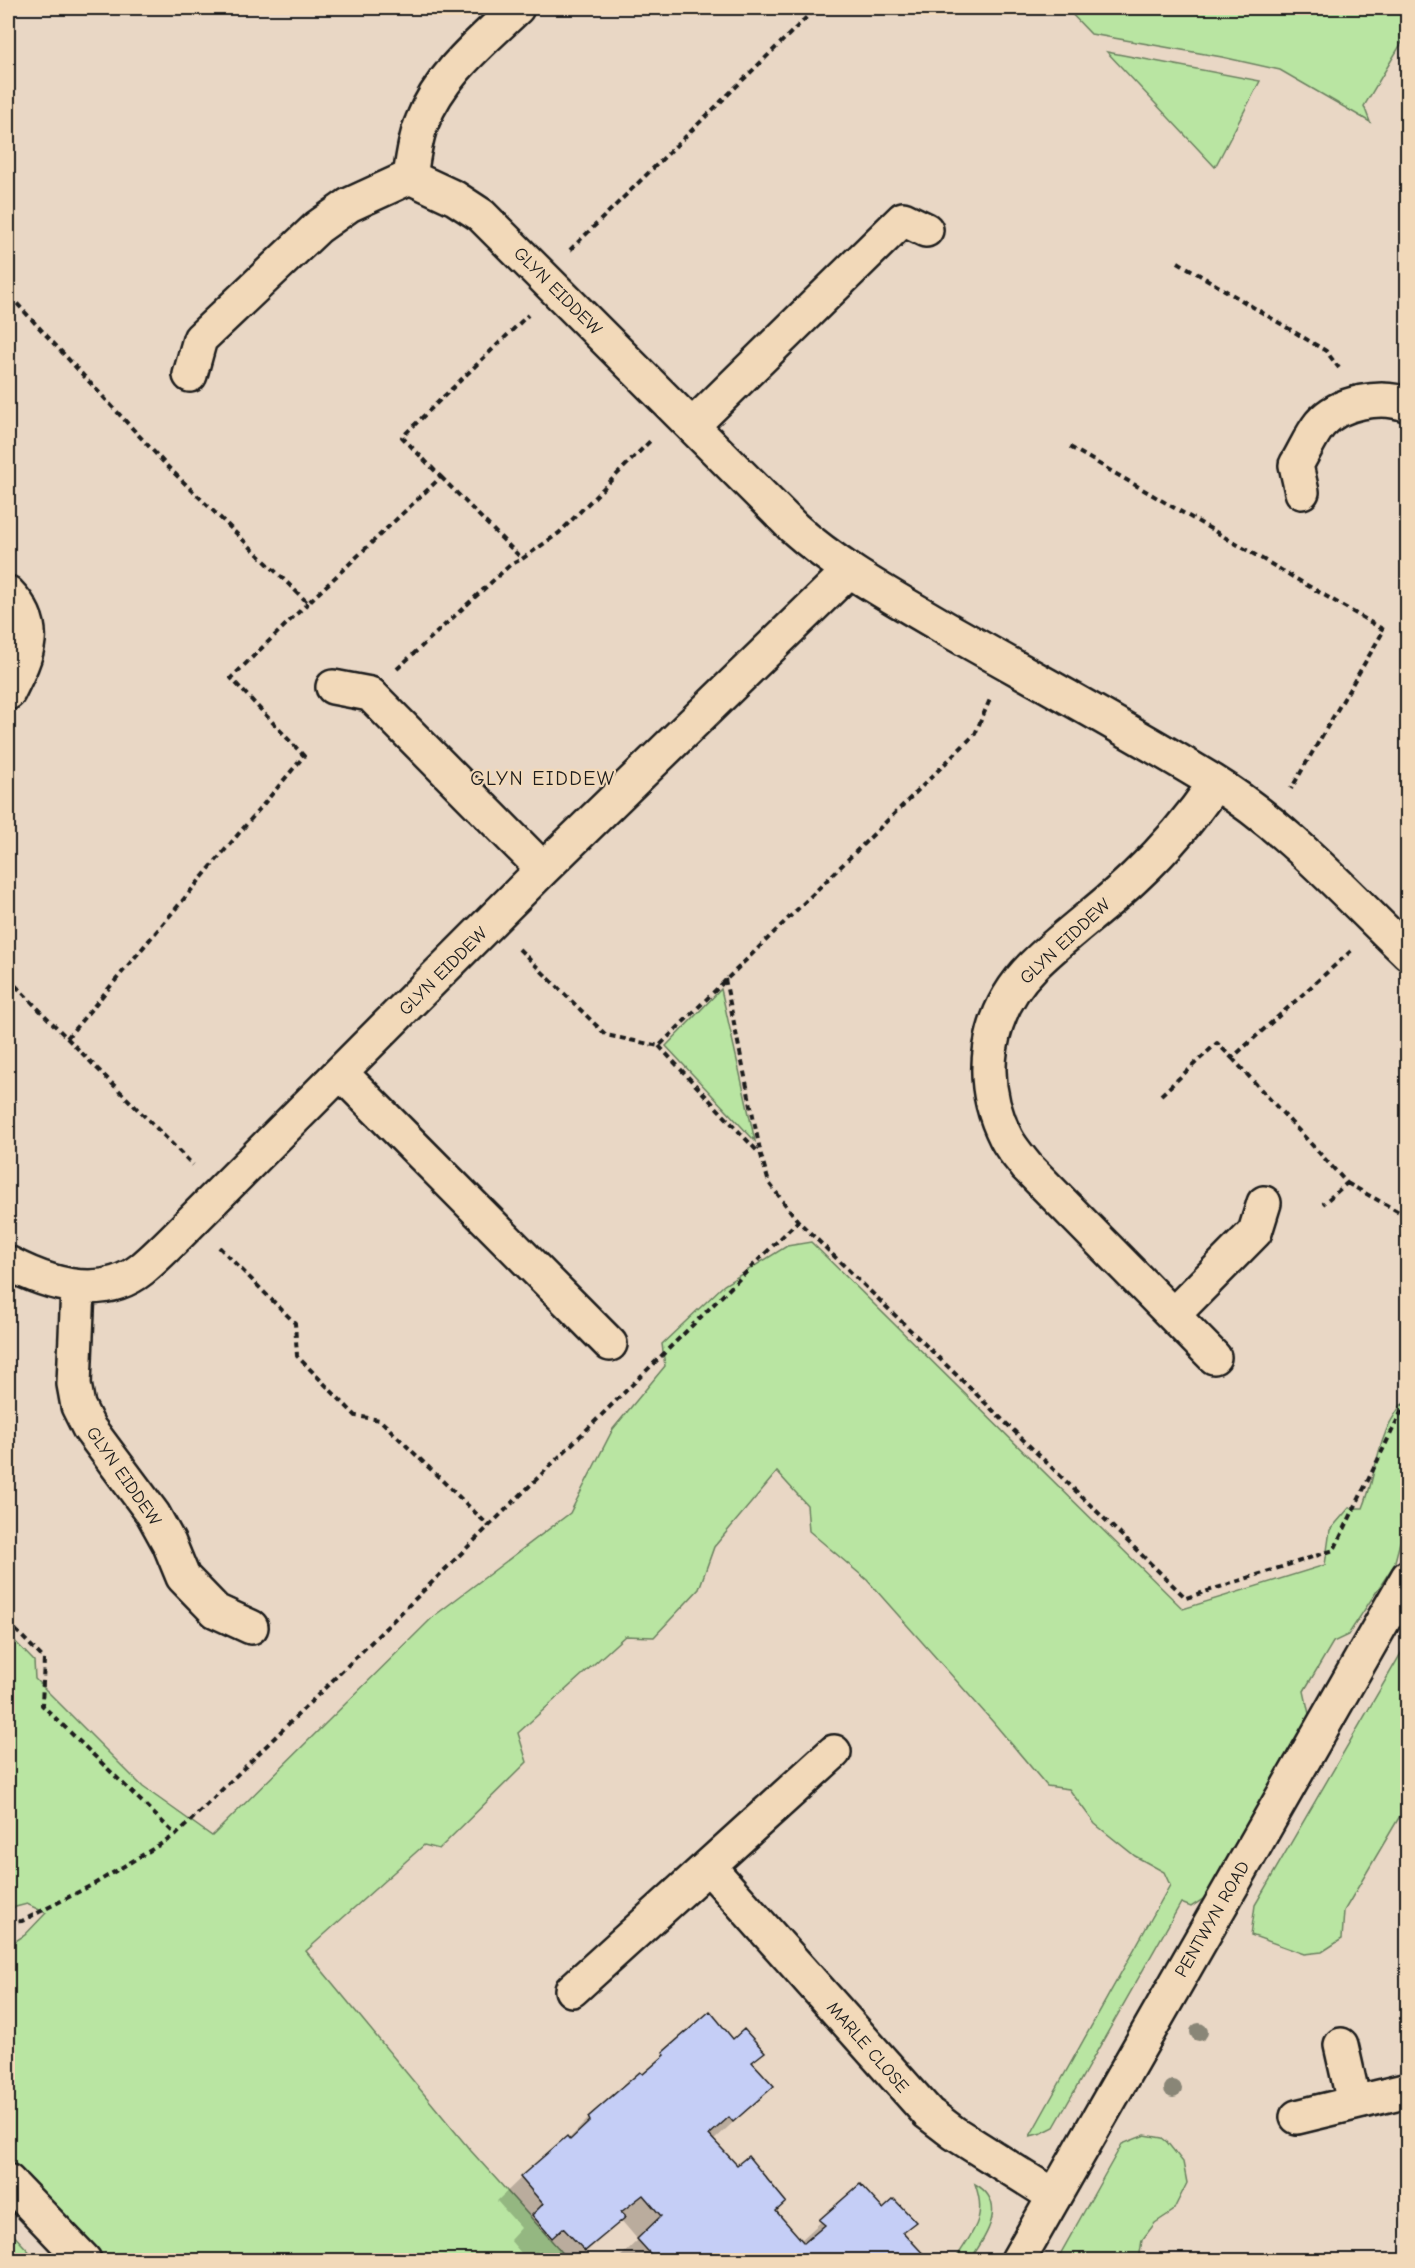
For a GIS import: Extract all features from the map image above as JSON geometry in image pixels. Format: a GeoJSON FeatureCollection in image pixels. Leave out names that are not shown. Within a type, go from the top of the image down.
{"type":"FeatureCollection","features":[{"type":"Feature","properties":{"kind":"street"},"geometry":{"type":"LineString","coordinates":[[190,375],[200,339],[318,227],[349,205],[410,177],[421,124],[437,90],[466,57],[517,8]]}},
{"type":"Feature","properties":{"kind":"street","name":"GLYN EIDDEW"},"geometry":{"type":"LineString","coordinates":[[410,177],[455,198],[482,215],[794,528],[819,550],[849,571],[1215,783],[1272,822],[1407,953]]}},
{"type":"Feature","properties":{"kind":"street"},"geometry":{"type":"LineString","coordinates":[[686,418],[903,219],[926,230]]}},
{"type":"Feature","properties":{"kind":"street"},"geometry":{"type":"LineString","coordinates":[[1302,492],[1296,465],[1321,423],[1363,401],[1383,399],[1407,405]]}},
{"type":"Feature","properties":{"kind":"street","name":"GLYN EIDDEW"},"geometry":{"type":"LineString","coordinates":[[8,1263],[30,1275],[78,1287],[120,1282],[141,1270],[543,869],[849,571]]}},
{"type":"Feature","properties":{"kind":"street"},"geometry":{"type":"LineString","coordinates":[[8,593],[26,618],[29,639],[24,660],[8,693]]}},
{"type":"Feature","properties":{"kind":"street"},"geometry":{"type":"LineString","coordinates":[[333,687],[369,694],[543,869]]}},
{"type":"Feature","properties":{"kind":"street","name":"GLYN EIDDEW"},"geometry":{"type":"LineString","coordinates":[[1214,1358],[1027,1167],[1006,1139],[989,1084],[989,1050],[997,1020],[1011,993],[1032,967],[1136,877],[1178,835],[1215,783]]}},
{"type":"Feature","properties":{"kind":"street"},"geometry":{"type":"LineString","coordinates":[[341,1073],[610,1344]]}},
{"type":"Feature","properties":{"kind":"street"},"geometry":{"type":"LineString","coordinates":[[1173,1315],[1255,1232],[1264,1203]]}},
{"type":"Feature","properties":{"kind":"street","name":"GLYN EIDDEW"},"geometry":{"type":"LineString","coordinates":[[78,1287],[74,1384],[78,1406],[89,1428],[153,1514],[169,1543],[183,1577],[216,1611],[251,1627]]}},
{"type":"Feature","properties":{"kind":"street","name":"PENTWYN ROAD"},"geometry":{"type":"LineString","coordinates":[[1018,2260],[1407,1577]]}},
{"type":"Feature","properties":{"kind":"street"},"geometry":{"type":"LineString","coordinates":[[572,1990],[834,1752]]}},
{"type":"Feature","properties":{"kind":"street","name":"MARLE CLOSE"},"geometry":{"type":"LineString","coordinates":[[710,1867],[928,2113],[954,2133],[1054,2196]]}},
{"type":"Feature","properties":{"kind":"street"},"geometry":{"type":"LineString","coordinates":[[1341,2046],[1354,2103]]}},
{"type":"Feature","properties":{"kind":"street"},"geometry":{"type":"LineString","coordinates":[[1297,2117],[1407,2090]]}},
{"type":"Feature","properties":{"kind":"street"},"geometry":{"type":"LineString","coordinates":[[8,2181],[84,2260]]}},
{"type":"Feature","properties":{"kind":"path"},"geometry":{"type":"LineString","coordinates":[[522,559],[402,437],[813,11]]}},
{"type":"Feature","properties":{"kind":"path"},"geometry":{"type":"LineString","coordinates":[[1178,262],[1326,351],[1363,401]]}},
{"type":"Feature","properties":{"kind":"path"},"geometry":{"type":"LineString","coordinates":[[10,296],[168,467],[308,603]]}},
{"type":"Feature","properties":{"kind":"path"},"geometry":{"type":"LineString","coordinates":[[369,694],[510,565],[559,533],[686,418]]}},
{"type":"Feature","properties":{"kind":"path"},"geometry":{"type":"LineString","coordinates":[[1070,447],[1384,630],[1272,822]]}},
{"type":"Feature","properties":{"kind":"path"},"geometry":{"type":"LineString","coordinates":[[67,1038],[304,756],[231,678],[441,477]]}},
{"type":"Feature","properties":{"kind":"path"},"geometry":{"type":"LineString","coordinates":[[659,1046],[975,734],[1006,663]]}},
{"type":"Feature","properties":{"kind":"path"},"geometry":{"type":"LineString","coordinates":[[492,922],[606,1035],[659,1046],[761,1155]]}},
{"type":"Feature","properties":{"kind":"path"},"geometry":{"type":"LineString","coordinates":[[1232,1058],[1379,926]]}},
{"type":"Feature","properties":{"kind":"path"},"geometry":{"type":"LineString","coordinates":[[8,978],[220,1193]]}},
{"type":"Feature","properties":{"kind":"path"},"geometry":{"type":"LineString","coordinates":[[725,980],[769,1184],[798,1221],[1186,1598],[1334,1550],[1407,1398]]}},
{"type":"Feature","properties":{"kind":"path"},"geometry":{"type":"LineString","coordinates":[[1161,1095],[1217,1043],[1347,1183],[1407,1217]]}},
{"type":"Feature","properties":{"kind":"path"},"geometry":{"type":"LineString","coordinates":[[1323,1204],[1347,1183]]}},
{"type":"Feature","properties":{"kind":"path"},"geometry":{"type":"LineString","coordinates":[[192,1221],[295,1323],[297,1356],[356,1416],[380,1420],[489,1526]]}},
{"type":"Feature","properties":{"kind":"path"},"geometry":{"type":"LineString","coordinates":[[8,1922],[22,1921],[83,1889],[176,1835],[798,1221]]}},
{"type":"Feature","properties":{"kind":"path"},"geometry":{"type":"LineString","coordinates":[[8,1622],[44,1659],[42,1705],[176,1835]]}},
{"type":"Feature","properties":{"kind":"green space"},"geometry":{"type":"Polygon","coordinates":[[[1066,8],[1407,8],[1407,34],[1364,106],[1370,122],[1280,70],[1222,57],[1091,34],[1066,8]]]}},
{"type":"Feature","properties":{"kind":"green space"},"geometry":{"type":"Polygon","coordinates":[[[1107,52],[1260,81],[1215,167],[1107,52]]]}},
{"type":"Feature","properties":{"kind":"green space"},"geometry":{"type":"Polygon","coordinates":[[[721,989],[755,1141],[666,1046],[721,989]]]}},
{"type":"Feature","properties":{"kind":"green space"},"geometry":{"type":"Polygon","coordinates":[[[811,1242],[1183,1609],[1325,1565],[1330,1530],[1349,1508],[1363,1508],[1386,1430],[1401,1405],[1407,1403],[1407,1533],[1400,1542],[1394,1565],[1348,1635],[1333,1642],[1304,1691],[1309,1714],[1315,1726],[1211,1894],[1191,1907],[1181,1903],[1054,2127],[1030,2136],[1170,1885],[1164,1872],[1135,1856],[1095,1824],[1069,1789],[1047,1786],[867,1580],[809,1531],[807,1505],[777,1472],[714,1547],[699,1589],[654,1637],[625,1636],[518,1733],[527,1762],[439,1849],[424,1845],[306,1951],[471,2151],[569,2260],[95,2260],[8,2172],[8,1983],[11,1975],[8,1946],[25,1935],[46,1913],[27,1904],[8,1909],[8,1634],[34,1661],[35,1679],[143,1787],[212,1836],[434,1616],[570,1513],[613,1429],[665,1366],[662,1344],[724,1285],[787,1246],[811,1242]]]}},
{"type":"Feature","properties":{"kind":"green space"},"geometry":{"type":"Polygon","coordinates":[[[1407,1643],[1407,1804],[1344,1911],[1342,1939],[1322,1952],[1304,1954],[1251,1935],[1255,1905],[1407,1643]]]}},
{"type":"Feature","properties":{"kind":"green space"},"geometry":{"type":"Polygon","coordinates":[[[1145,2135],[1162,2138],[1167,2142],[1183,2162],[1187,2183],[1173,2211],[1155,2223],[1142,2240],[1139,2260],[1057,2260],[1122,2144],[1145,2135]]]}},
{"type":"Feature","properties":{"kind":"green space"},"geometry":{"type":"Polygon","coordinates":[[[975,2184],[991,2201],[993,2210],[991,2220],[988,2231],[970,2260],[955,2260],[972,2233],[979,2216],[979,2196],[975,2184]]]}},
{"type":"Feature","properties":{"kind":"green space"},"geometry":{"type":"Polygon","coordinates":[[[8,2229],[37,2260],[8,2260],[8,2229]]]}},
{"type":"Feature","properties":{"kind":"building"},"geometry":{"type":"Polygon","coordinates":[[[710,2011],[733,2039],[744,2029],[765,2052],[752,2062],[774,2086],[733,2122],[729,2117],[709,2135],[737,2165],[748,2156],[786,2202],[776,2211],[804,2243],[825,2225],[819,2220],[860,2184],[883,2209],[894,2199],[916,2222],[903,2232],[928,2259],[656,2260],[637,2239],[661,2216],[643,2195],[621,2212],[626,2217],[585,2251],[563,2228],[552,2238],[532,2215],[543,2204],[520,2177],[567,2136],[570,2140],[590,2121],[588,2117],[640,2072],[643,2074],[665,2055],[663,2052],[710,2011]]]}},
{"type":"Feature","properties":{"kind":"district","name":"GLYN EIDDEW"},"geometry":{"type":"Point","coordinates":[543,778]}}]}
